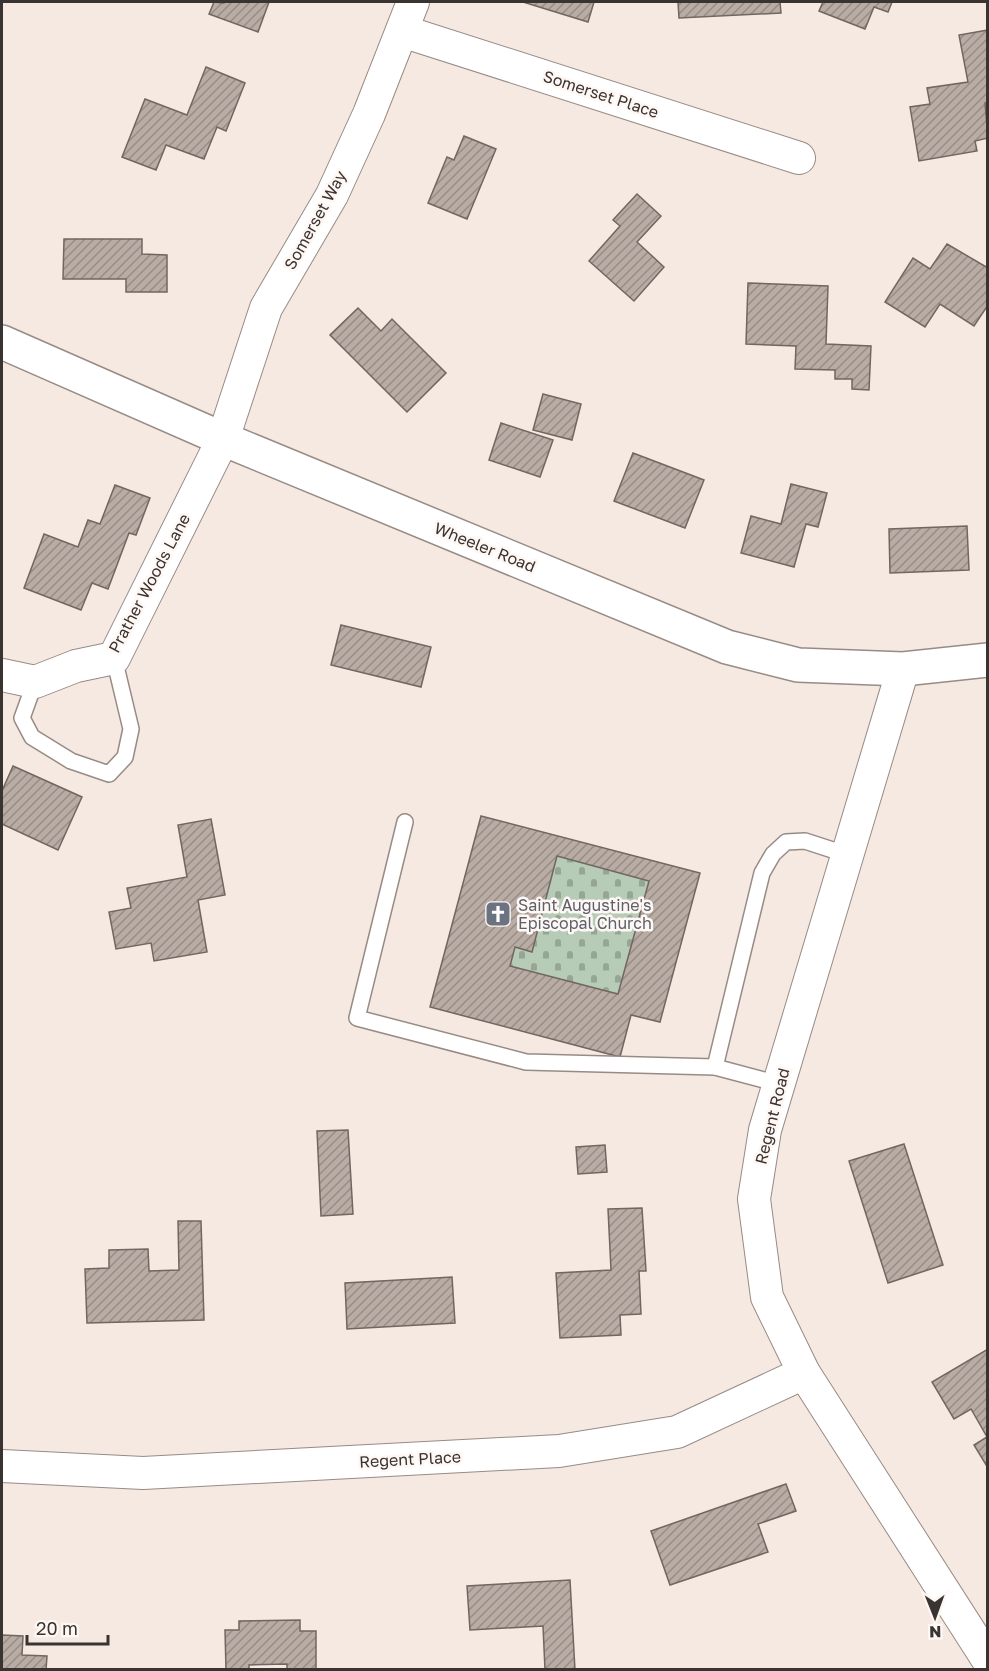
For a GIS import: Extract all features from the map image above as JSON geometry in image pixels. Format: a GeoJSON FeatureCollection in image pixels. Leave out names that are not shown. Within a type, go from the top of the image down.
{"type":"FeatureCollection","features":[{"type":"Feature","properties":{"kind":"street","name":"Somerset Way"},"geometry":{"type":"LineString","coordinates":[[223,439],[266,308],[332,195],[369,114],[413,2]]}},
{"type":"Feature","properties":{"kind":"street","name":"Somerset Place"},"geometry":{"type":"LineString","coordinates":[[402,31],[799,158]]}},
{"type":"Feature","properties":{"kind":"street","name":"Wheeler Road"},"geometry":{"type":"LineString","coordinates":[[2,342],[223,439],[727,647],[798,665],[903,669],[987,660]]}},
{"type":"Feature","properties":{"kind":"street","name":"Prather Woods Lane"},"geometry":{"type":"LineString","coordinates":[[35,682],[76,666],[114,658],[223,439]]}},
{"type":"Feature","properties":{"kind":"street","name":"Regent Road"},"geometry":{"type":"LineString","coordinates":[[903,669],[765,1130],[754,1198],[767,1297],[804,1373],[987,1660]]}},
{"type":"Feature","properties":{"kind":"street"},"geometry":{"type":"LineString","coordinates":[[2,675],[35,682]]}},
{"type":"Feature","properties":{"kind":"street","name":"Regent Place"},"geometry":{"type":"LineString","coordinates":[[2,1466],[143,1473],[559,1450],[677,1432],[804,1373]]}},
{"type":"Feature","properties":{"kind":"lane"},"geometry":{"type":"LineString","coordinates":[[35,682],[22,718],[32,737],[71,761],[109,774],[125,757],[131,729],[114,658]]}},
{"type":"Feature","properties":{"kind":"lane"},"geometry":{"type":"LineString","coordinates":[[405,822],[357,1018],[526,1062],[715,1067],[779,1084]]}},
{"type":"Feature","properties":{"kind":"lane"},"geometry":{"type":"LineString","coordinates":[[715,1067],[762,873],[772,854],[786,842],[805,841],[848,855]]}},
{"type":"Feature","properties":{"kind":"green space"},"geometry":{"type":"Polygon","coordinates":[[[557,856],[649,881],[618,994],[510,966],[515,947],[557,856]]]}},
{"type":"Feature","properties":{"kind":"building"},"geometry":{"type":"Polygon","coordinates":[[[214,2],[269,2],[258,32],[209,14],[214,2]]]}},
{"type":"Feature","properties":{"kind":"building"},"geometry":{"type":"Polygon","coordinates":[[[523,2],[594,2],[588,22],[523,2]]]}},
{"type":"Feature","properties":{"kind":"building"},"geometry":{"type":"Polygon","coordinates":[[[678,2],[780,2],[781,13],[679,18],[678,2]]]}},
{"type":"Feature","properties":{"kind":"building"},"geometry":{"type":"Polygon","coordinates":[[[823,2],[892,2],[888,12],[874,7],[865,29],[819,11],[823,2]]]}},
{"type":"Feature","properties":{"kind":"building"},"geometry":{"type":"Polygon","coordinates":[[[988,30],[988,102],[985,103],[988,138],[975,141],[977,151],[919,161],[910,107],[930,104],[927,88],[968,82],[959,35],[988,30]]]}},
{"type":"Feature","properties":{"kind":"building"},"geometry":{"type":"Polygon","coordinates":[[[206,67],[245,83],[226,131],[217,127],[204,159],[166,145],[156,170],[122,157],[145,99],[187,115],[206,67]]]}},
{"type":"Feature","properties":{"kind":"building"},"geometry":{"type":"Polygon","coordinates":[[[464,136],[496,149],[467,219],[428,203],[447,157],[454,160],[464,136]]]}},
{"type":"Feature","properties":{"kind":"building"},"geometry":{"type":"Polygon","coordinates":[[[637,194],[661,216],[637,242],[664,267],[634,301],[589,261],[620,226],[613,220],[637,194]]]}},
{"type":"Feature","properties":{"kind":"building"},"geometry":{"type":"Polygon","coordinates":[[[64,239],[142,239],[142,254],[167,255],[167,292],[126,292],[126,279],[63,279],[64,239]]]}},
{"type":"Feature","properties":{"kind":"building"},"geometry":{"type":"Polygon","coordinates":[[[947,244],[988,268],[988,305],[974,326],[940,304],[925,327],[885,302],[913,258],[930,269],[947,244]]]}},
{"type":"Feature","properties":{"kind":"building"},"geometry":{"type":"Polygon","coordinates":[[[748,283],[828,286],[826,344],[871,346],[869,390],[852,389],[852,379],[835,379],[835,370],[795,369],[796,346],[746,344],[748,283]]]}},
{"type":"Feature","properties":{"kind":"building"},"geometry":{"type":"Polygon","coordinates":[[[358,308],[381,331],[392,319],[446,373],[407,412],[330,335],[358,308]]]}},
{"type":"Feature","properties":{"kind":"building"},"geometry":{"type":"Polygon","coordinates":[[[543,394],[581,404],[572,440],[533,430],[543,394]]]}},
{"type":"Feature","properties":{"kind":"building"},"geometry":{"type":"Polygon","coordinates":[[[501,423],[553,440],[540,477],[489,460],[501,423]]]}},
{"type":"Feature","properties":{"kind":"building"},"geometry":{"type":"Polygon","coordinates":[[[633,453],[704,480],[685,528],[614,501],[633,453]]]}},
{"type":"Feature","properties":{"kind":"building"},"geometry":{"type":"Polygon","coordinates":[[[791,484],[827,493],[818,527],[806,524],[794,567],[741,553],[751,516],[781,524],[791,484]]]}},
{"type":"Feature","properties":{"kind":"building"},"geometry":{"type":"Polygon","coordinates":[[[115,485],[150,498],[136,535],[129,533],[108,589],[92,583],[81,610],[24,588],[44,534],[78,547],[88,520],[100,524],[115,485]]]}},
{"type":"Feature","properties":{"kind":"building"},"geometry":{"type":"Polygon","coordinates":[[[967,526],[969,570],[890,573],[889,529],[967,526]]]}},
{"type":"Feature","properties":{"kind":"building"},"geometry":{"type":"Polygon","coordinates":[[[341,625],[431,647],[421,687],[331,665],[341,625]]]}},
{"type":"Feature","properties":{"kind":"building"},"geometry":{"type":"Polygon","coordinates":[[[13,766],[82,797],[58,850],[2,824],[2,791],[13,766]]]}},
{"type":"Feature","properties":{"kind":"building","name":"Saint Augustine's Episcopal Church"},"geometry":{"type":"Polygon","coordinates":[[[481,816],[700,873],[660,1022],[631,1015],[620,1057],[430,1007],[481,816]],[[557,856],[532,952],[515,947],[510,966],[618,994],[649,881],[557,856]]]}},
{"type":"Feature","properties":{"kind":"building"},"geometry":{"type":"Polygon","coordinates":[[[211,819],[225,895],[198,900],[207,952],[154,961],[151,943],[116,949],[109,912],[131,908],[127,888],[187,877],[178,825],[211,819]]]}},
{"type":"Feature","properties":{"kind":"building"},"geometry":{"type":"Polygon","coordinates":[[[348,1130],[353,1214],[321,1216],[317,1131],[348,1130]]]}},
{"type":"Feature","properties":{"kind":"building"},"geometry":{"type":"Polygon","coordinates":[[[904,1144],[943,1265],[888,1283],[849,1161],[904,1144]]]}},
{"type":"Feature","properties":{"kind":"building"},"geometry":{"type":"Polygon","coordinates":[[[605,1145],[607,1172],[578,1174],[576,1147],[605,1145]]]}},
{"type":"Feature","properties":{"kind":"building"},"geometry":{"type":"Polygon","coordinates":[[[642,1208],[646,1271],[639,1271],[641,1314],[620,1315],[621,1335],[560,1338],[556,1273],[611,1270],[608,1209],[642,1208]]]}},
{"type":"Feature","properties":{"kind":"building"},"geometry":{"type":"Polygon","coordinates":[[[178,1221],[201,1221],[204,1320],[87,1323],[85,1269],[109,1268],[109,1250],[148,1249],[149,1271],[179,1270],[178,1221]]]}},
{"type":"Feature","properties":{"kind":"building"},"geometry":{"type":"Polygon","coordinates":[[[452,1277],[455,1323],[347,1329],[345,1283],[452,1277]]]}},
{"type":"Feature","properties":{"kind":"building"},"geometry":{"type":"Polygon","coordinates":[[[988,1349],[988,1468],[974,1445],[987,1437],[971,1409],[954,1419],[932,1382],[988,1349]]]}},
{"type":"Feature","properties":{"kind":"building"},"geometry":{"type":"Polygon","coordinates":[[[786,1484],[796,1511],[758,1524],[768,1552],[670,1585],[651,1531],[786,1484]]]}},
{"type":"Feature","properties":{"kind":"building"},"geometry":{"type":"Polygon","coordinates":[[[570,1580],[575,1670],[545,1670],[543,1626],[470,1630],[467,1586],[570,1580]]]}},
{"type":"Feature","properties":{"kind":"building"},"geometry":{"type":"Polygon","coordinates":[[[300,1620],[300,1631],[316,1631],[316,1670],[287,1670],[287,1664],[249,1665],[249,1670],[226,1670],[225,1630],[239,1630],[239,1621],[300,1620]]]}},
{"type":"Feature","properties":{"kind":"building"},"geometry":{"type":"Polygon","coordinates":[[[2,1635],[23,1636],[22,1655],[47,1656],[46,1670],[2,1670],[2,1635]]]}},
{"type":"Feature","properties":{"kind":"place","name":"Saint Augustine's Episcopal Church"},"geometry":{"type":"Point","coordinates":[498,914]}}]}
